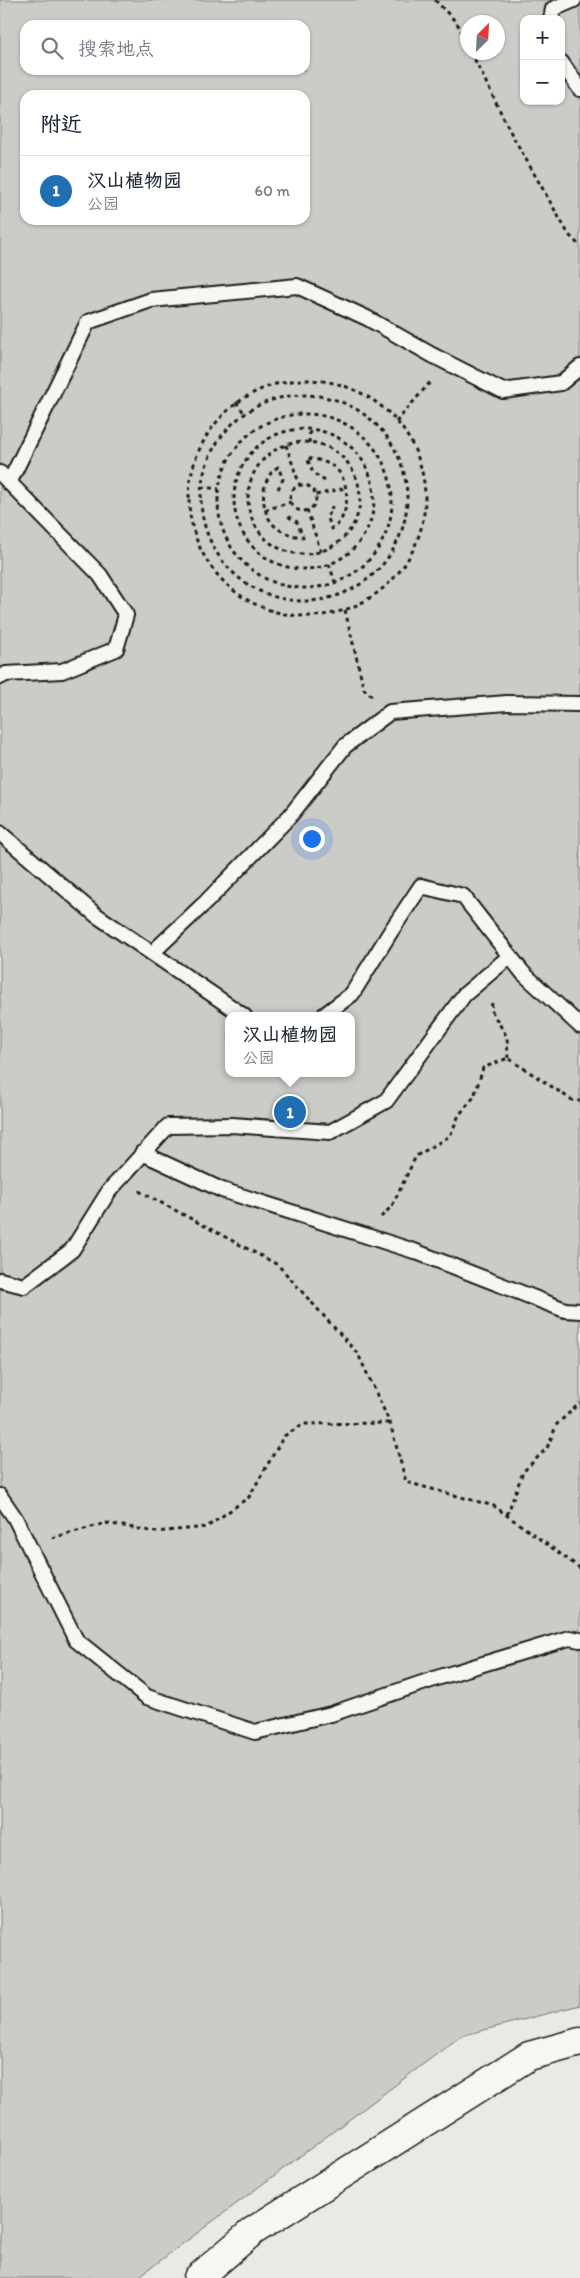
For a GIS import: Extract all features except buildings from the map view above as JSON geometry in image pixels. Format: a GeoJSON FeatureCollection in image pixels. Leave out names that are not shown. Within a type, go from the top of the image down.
{"type":"FeatureCollection","features":[{"type":"Feature","properties":{"kind":"street"},"geometry":{"type":"LineString","coordinates":[[198,2278],[253,2231],[529,2056],[580,2042]]}},
{"type":"Feature","properties":{"kind":"lane"},"geometry":{"type":"LineString","coordinates":[[552,15],[553,9],[574,0]]}},
{"type":"Feature","properties":{"kind":"lane"},"geometry":{"type":"LineString","coordinates":[[565,68],[580,89]]}},
{"type":"Feature","properties":{"kind":"lane"},"geometry":{"type":"LineString","coordinates":[[0,677],[6,674],[62,671],[116,649],[126,615],[100,575],[5,478],[88,322],[151,300],[297,286],[367,318],[447,363],[503,391],[561,383],[580,367]]}},
{"type":"Feature","properties":{"kind":"lane"},"geometry":{"type":"LineString","coordinates":[[152,953],[207,901],[290,816],[345,746],[390,712],[506,702],[580,704]]}},
{"type":"Feature","properties":{"kind":"lane"},"geometry":{"type":"LineString","coordinates":[[0,833],[96,915],[238,1012]]}},
{"type":"Feature","properties":{"kind":"lane"},"geometry":{"type":"LineString","coordinates":[[328,1012],[352,994],[391,930],[421,886],[463,896],[523,973],[580,1026]]}},
{"type":"Feature","properties":{"kind":"lane"},"geometry":{"type":"LineString","coordinates":[[0,1280],[24,1286],[72,1250],[109,1191],[168,1126],[232,1125],[330,1132],[386,1101],[464,995],[510,956]]}},
{"type":"Feature","properties":{"kind":"lane"},"geometry":{"type":"LineString","coordinates":[[142,1153],[222,1190],[414,1251],[565,1310],[580,1311]]}},
{"type":"Feature","properties":{"kind":"lane"},"geometry":{"type":"LineString","coordinates":[[0,1496],[28,1544],[76,1640],[147,1697],[255,1732],[332,1714],[440,1677],[569,1638],[580,1640]]}},
{"type":"Feature","properties":{"kind":"path"},"geometry":{"type":"LineString","coordinates":[[435,0],[457,23],[460,29]]}},
{"type":"Feature","properties":{"kind":"path"},"geometry":{"type":"LineString","coordinates":[[475,60],[516,142],[569,235],[580,246]]}},
{"type":"Feature","properties":{"kind":"path"},"geometry":{"type":"LineString","coordinates":[[396,422],[447,363]]}},
{"type":"Feature","properties":{"kind":"path"},"geometry":{"type":"LineString","coordinates":[[306,379],[343,384],[376,402],[396,422],[405,431],[422,469],[425,510],[414,550],[391,583],[356,606],[316,617],[275,613],[238,595],[211,569],[194,536],[187,499],[193,462],[209,429],[236,402],[269,385],[306,379]]}},
{"type":"Feature","properties":{"kind":"path"},"geometry":{"type":"LineString","coordinates":[[293,395],[326,397],[359,410],[385,433],[403,464],[408,499],[403,534],[385,565],[358,588],[325,601],[290,602],[256,591],[228,569],[210,542],[200,510],[202,487],[202,478],[213,447],[234,421],[261,404],[293,395]]}},
{"type":"Feature","properties":{"kind":"path"},"geometry":{"type":"LineString","coordinates":[[236,402],[245,414]]}},
{"type":"Feature","properties":{"kind":"path"},"geometry":{"type":"LineString","coordinates":[[307,414],[336,419],[360,434],[379,455],[390,481],[392,509],[385,536],[369,560],[347,577],[334,582],[321,586],[292,587],[265,578],[242,561],[225,536],[218,508],[219,489],[220,479],[232,452],[252,431],[278,417],[307,414]]}},
{"type":"Feature","properties":{"kind":"path"},"geometry":{"type":"LineString","coordinates":[[297,428],[320,430],[342,439],[359,454],[371,474],[375,497],[372,519],[362,540],[346,556],[330,564],[325,567],[302,569],[279,564],[259,552],[243,534],[235,513],[234,489],[241,467],[255,448],[274,434],[297,428]]}},
{"type":"Feature","properties":{"kind":"path"},"geometry":{"type":"LineString","coordinates":[[309,443],[310,429]]}},
{"type":"Feature","properties":{"kind":"path"},"geometry":{"type":"LineString","coordinates":[[309,443],[322,445],[338,453],[350,466],[358,483],[360,501],[357,518],[348,534],[335,546],[321,552],[299,555],[280,550],[264,539],[252,524],[247,505],[248,486],[256,468],[268,454],[286,445],[309,443]]}},
{"type":"Feature","properties":{"kind":"path"},"geometry":{"type":"LineString","coordinates":[[286,445],[300,486]]}},
{"type":"Feature","properties":{"kind":"path"},"geometry":{"type":"LineString","coordinates":[[324,481],[320,475],[313,473],[307,458],[322,461],[338,472],[345,488],[347,500],[344,515],[332,529],[327,516],[331,512],[332,506]]}},
{"type":"Feature","properties":{"kind":"path"},"geometry":{"type":"LineString","coordinates":[[278,489],[283,480],[278,467],[271,471],[267,480],[263,496],[265,510],[272,523],[282,532],[303,537],[297,522],[286,515]]}},
{"type":"Feature","properties":{"kind":"path"},"geometry":{"type":"LineString","coordinates":[[300,486],[309,486],[316,495],[315,505],[307,510],[296,509],[291,502],[291,494],[300,486]]}},
{"type":"Feature","properties":{"kind":"path"},"geometry":{"type":"LineString","coordinates":[[202,487],[219,489]]}},
{"type":"Feature","properties":{"kind":"path"},"geometry":{"type":"LineString","coordinates":[[316,495],[345,488]]}},
{"type":"Feature","properties":{"kind":"path"},"geometry":{"type":"LineString","coordinates":[[265,510],[291,502]]}},
{"type":"Feature","properties":{"kind":"path"},"geometry":{"type":"LineString","coordinates":[[307,510],[321,552]]}},
{"type":"Feature","properties":{"kind":"path"},"geometry":{"type":"LineString","coordinates":[[330,564],[334,582]]}},
{"type":"Feature","properties":{"kind":"path"},"geometry":{"type":"LineString","coordinates":[[345,610],[364,689],[390,712]]}},
{"type":"Feature","properties":{"kind":"path"},"geometry":{"type":"LineString","coordinates":[[493,970],[492,1010],[508,1037],[508,1058]]}},
{"type":"Feature","properties":{"kind":"path"},"geometry":{"type":"LineString","coordinates":[[508,1058],[572,1100],[580,1101]]}},
{"type":"Feature","properties":{"kind":"path"},"geometry":{"type":"LineString","coordinates":[[363,1235],[392,1206],[416,1156],[450,1136],[459,1115],[474,1097],[483,1068],[508,1058]]}},
{"type":"Feature","properties":{"kind":"path"},"geometry":{"type":"LineString","coordinates":[[119,1180],[278,1266],[358,1354],[390,1423],[406,1482],[494,1506],[580,1568]]}},
{"type":"Feature","properties":{"kind":"path"},"geometry":{"type":"LineString","coordinates":[[506,1515],[523,1472],[547,1448],[556,1424],[580,1403]]}},
{"type":"Feature","properties":{"kind":"path"},"geometry":{"type":"LineString","coordinates":[[28,1544],[106,1523],[156,1532],[207,1527],[249,1498],[284,1436],[304,1424],[390,1423]]}},
{"type":"Feature","properties":{"kind":"shaded area"},"geometry":{"type":"Polygon","coordinates":[[[0,0],[580,0],[580,2005],[461,2036],[137,2278],[0,2278],[0,0]]]}},
{"type":"Feature","properties":{"kind":"place","name":"汉山植物园"},"geometry":{"type":"Point","coordinates":[290,1112]}}]}
